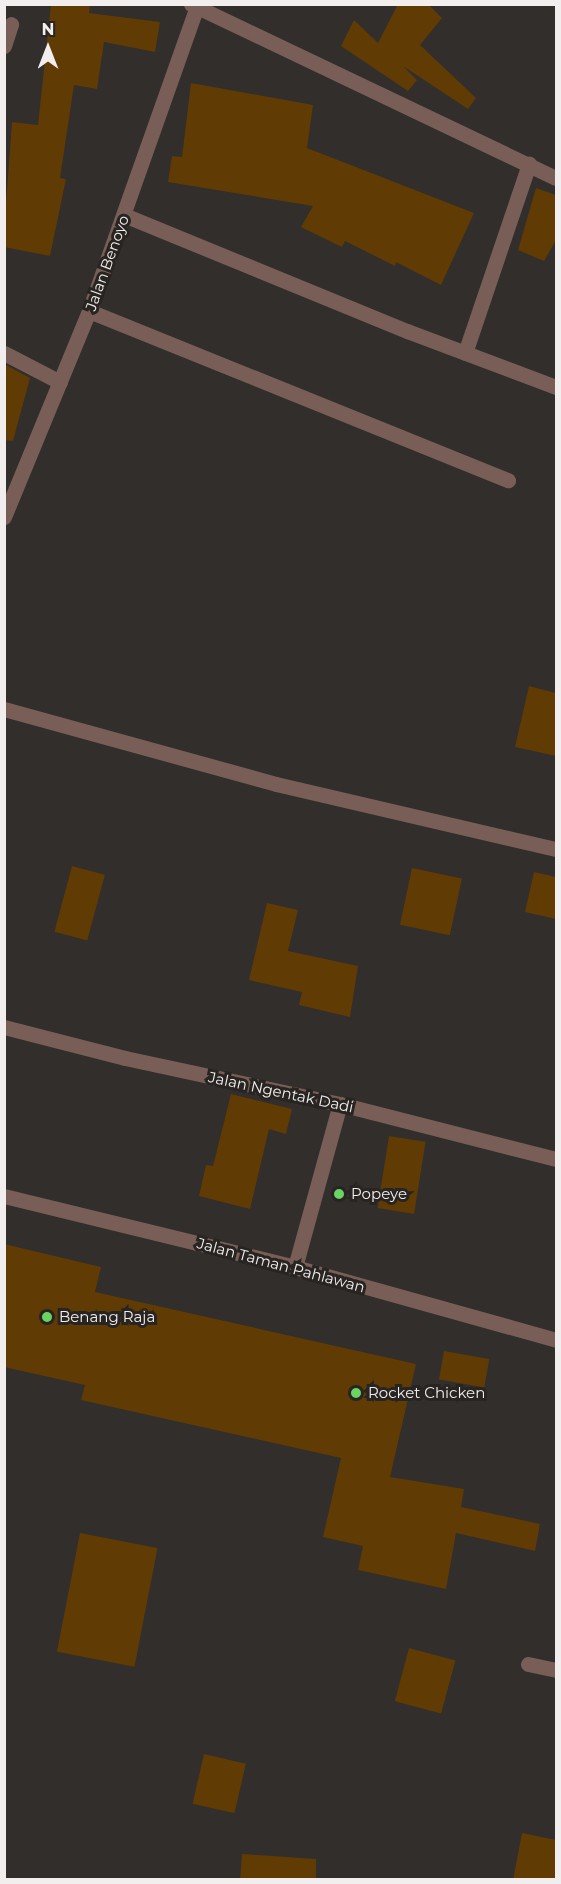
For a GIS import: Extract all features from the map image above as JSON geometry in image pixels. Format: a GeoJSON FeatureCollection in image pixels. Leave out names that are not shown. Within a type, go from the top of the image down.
{"type":"FeatureCollection","features":[{"type":"Feature","properties":{"kind":"street"},"geometry":{"type":"LineString","coordinates":[[196,5],[556,178]]}},
{"type":"Feature","properties":{"kind":"street","name":"Jalan Benoyo"},"geometry":{"type":"LineString","coordinates":[[4,517],[90,311],[196,5]]}},
{"type":"Feature","properties":{"kind":"street"},"geometry":{"type":"LineString","coordinates":[[4,46],[11,24]]}},
{"type":"Feature","properties":{"kind":"street"},"geometry":{"type":"LineString","coordinates":[[465,353],[529,165]]}},
{"type":"Feature","properties":{"kind":"street"},"geometry":{"type":"LineString","coordinates":[[124,214],[465,353],[556,387]]}},
{"type":"Feature","properties":{"kind":"street"},"geometry":{"type":"LineString","coordinates":[[90,311],[508,480]]}},
{"type":"Feature","properties":{"kind":"street"},"geometry":{"type":"LineString","coordinates":[[4,353],[60,382]]}},
{"type":"Feature","properties":{"kind":"street"},"geometry":{"type":"LineString","coordinates":[[4,709],[276,784],[556,849]]}},
{"type":"Feature","properties":{"kind":"street","name":"Jalan Ngentak Dadi"},"geometry":{"type":"LineString","coordinates":[[4,1027],[125,1058],[340,1104],[556,1159]]}},
{"type":"Feature","properties":{"kind":"street"},"geometry":{"type":"LineString","coordinates":[[295,1267],[340,1104]]}},
{"type":"Feature","properties":{"kind":"street","name":"Jalan Taman Pahlawan"},"geometry":{"type":"LineString","coordinates":[[4,1196],[295,1267],[556,1340]]}},
{"type":"Feature","properties":{"kind":"street"},"geometry":{"type":"LineString","coordinates":[[528,1664],[556,1670]]}},
{"type":"Feature","properties":{"kind":"building"},"geometry":{"type":"Polygon","coordinates":[[[51,4],[90,4],[89,13],[160,22],[155,52],[104,42],[97,89],[74,85],[60,178],[66,179],[50,256],[4,247],[4,231],[12,122],[38,125],[51,4]]]}},
{"type":"Feature","properties":{"kind":"building"},"geometry":{"type":"Polygon","coordinates":[[[398,4],[428,4],[442,18],[420,45],[476,98],[468,109],[403,66],[417,80],[408,91],[341,46],[354,20],[378,43],[398,4]]]}},
{"type":"Feature","properties":{"kind":"building"},"geometry":{"type":"Polygon","coordinates":[[[191,83],[313,105],[307,148],[474,213],[441,285],[396,262],[395,266],[345,241],[342,247],[301,227],[313,206],[168,182],[172,156],[182,157],[191,83]]]}},
{"type":"Feature","properties":{"kind":"building"},"geometry":{"type":"Polygon","coordinates":[[[536,188],[556,195],[556,240],[544,261],[518,250],[536,188]]]}},
{"type":"Feature","properties":{"kind":"building"},"geometry":{"type":"Polygon","coordinates":[[[4,364],[30,378],[13,441],[4,440],[4,364]]]}},
{"type":"Feature","properties":{"kind":"building"},"geometry":{"type":"Polygon","coordinates":[[[529,686],[556,693],[556,756],[515,747],[529,686]]]}},
{"type":"Feature","properties":{"kind":"building"},"geometry":{"type":"Polygon","coordinates":[[[72,866],[105,875],[87,940],[54,932],[72,866]]]}},
{"type":"Feature","properties":{"kind":"building"},"geometry":{"type":"Polygon","coordinates":[[[412,868],[462,879],[450,935],[400,925],[412,868]]]}},
{"type":"Feature","properties":{"kind":"building"},"geometry":{"type":"Polygon","coordinates":[[[534,872],[556,877],[556,919],[525,912],[534,872]]]}},
{"type":"Feature","properties":{"kind":"building"},"geometry":{"type":"Polygon","coordinates":[[[267,903],[298,910],[288,951],[358,966],[350,1017],[299,1005],[302,992],[249,980],[267,903]]]}},
{"type":"Feature","properties":{"kind":"building"},"geometry":{"type":"Polygon","coordinates":[[[231,1094],[292,1109],[286,1134],[269,1129],[250,1209],[199,1196],[206,1165],[213,1166],[231,1094]]]}},
{"type":"Feature","properties":{"kind":"building"},"geometry":{"type":"Polygon","coordinates":[[[389,1136],[426,1142],[414,1214],[378,1208],[389,1136]]]}},
{"type":"Feature","properties":{"kind":"building"},"geometry":{"type":"Polygon","coordinates":[[[4,1244],[101,1267],[95,1292],[416,1364],[390,1477],[464,1489],[461,1507],[540,1524],[535,1551],[456,1533],[446,1589],[358,1570],[363,1546],[323,1537],[341,1458],[81,1400],[85,1385],[4,1367],[4,1244]]]}},
{"type":"Feature","properties":{"kind":"building"},"geometry":{"type":"Polygon","coordinates":[[[444,1351],[489,1359],[484,1388],[439,1380],[444,1351]]]}},
{"type":"Feature","properties":{"kind":"building"},"geometry":{"type":"Polygon","coordinates":[[[80,1533],[158,1548],[134,1667],[57,1652],[80,1533]]]}},
{"type":"Feature","properties":{"kind":"building"},"geometry":{"type":"Polygon","coordinates":[[[409,1648],[455,1660],[441,1714],[395,1701],[409,1648]]]}},
{"type":"Feature","properties":{"kind":"building"},"geometry":{"type":"Polygon","coordinates":[[[204,1754],[246,1764],[234,1813],[193,1804],[204,1754]]]}},
{"type":"Feature","properties":{"kind":"building"},"geometry":{"type":"Polygon","coordinates":[[[522,1833],[556,1840],[556,1880],[513,1880],[522,1833]]]}},
{"type":"Feature","properties":{"kind":"building"},"geometry":{"type":"Polygon","coordinates":[[[242,1854],[316,1859],[316,1880],[240,1880],[242,1854]]]}},
{"type":"Feature","properties":{"kind":"place","name":"Popeye"},"geometry":{"type":"Point","coordinates":[339,1194]}},
{"type":"Feature","properties":{"kind":"place","name":"Benang Raja"},"geometry":{"type":"Point","coordinates":[47,1317]}},
{"type":"Feature","properties":{"kind":"place","name":"Rocket Chicken"},"geometry":{"type":"Point","coordinates":[356,1393]}}]}
